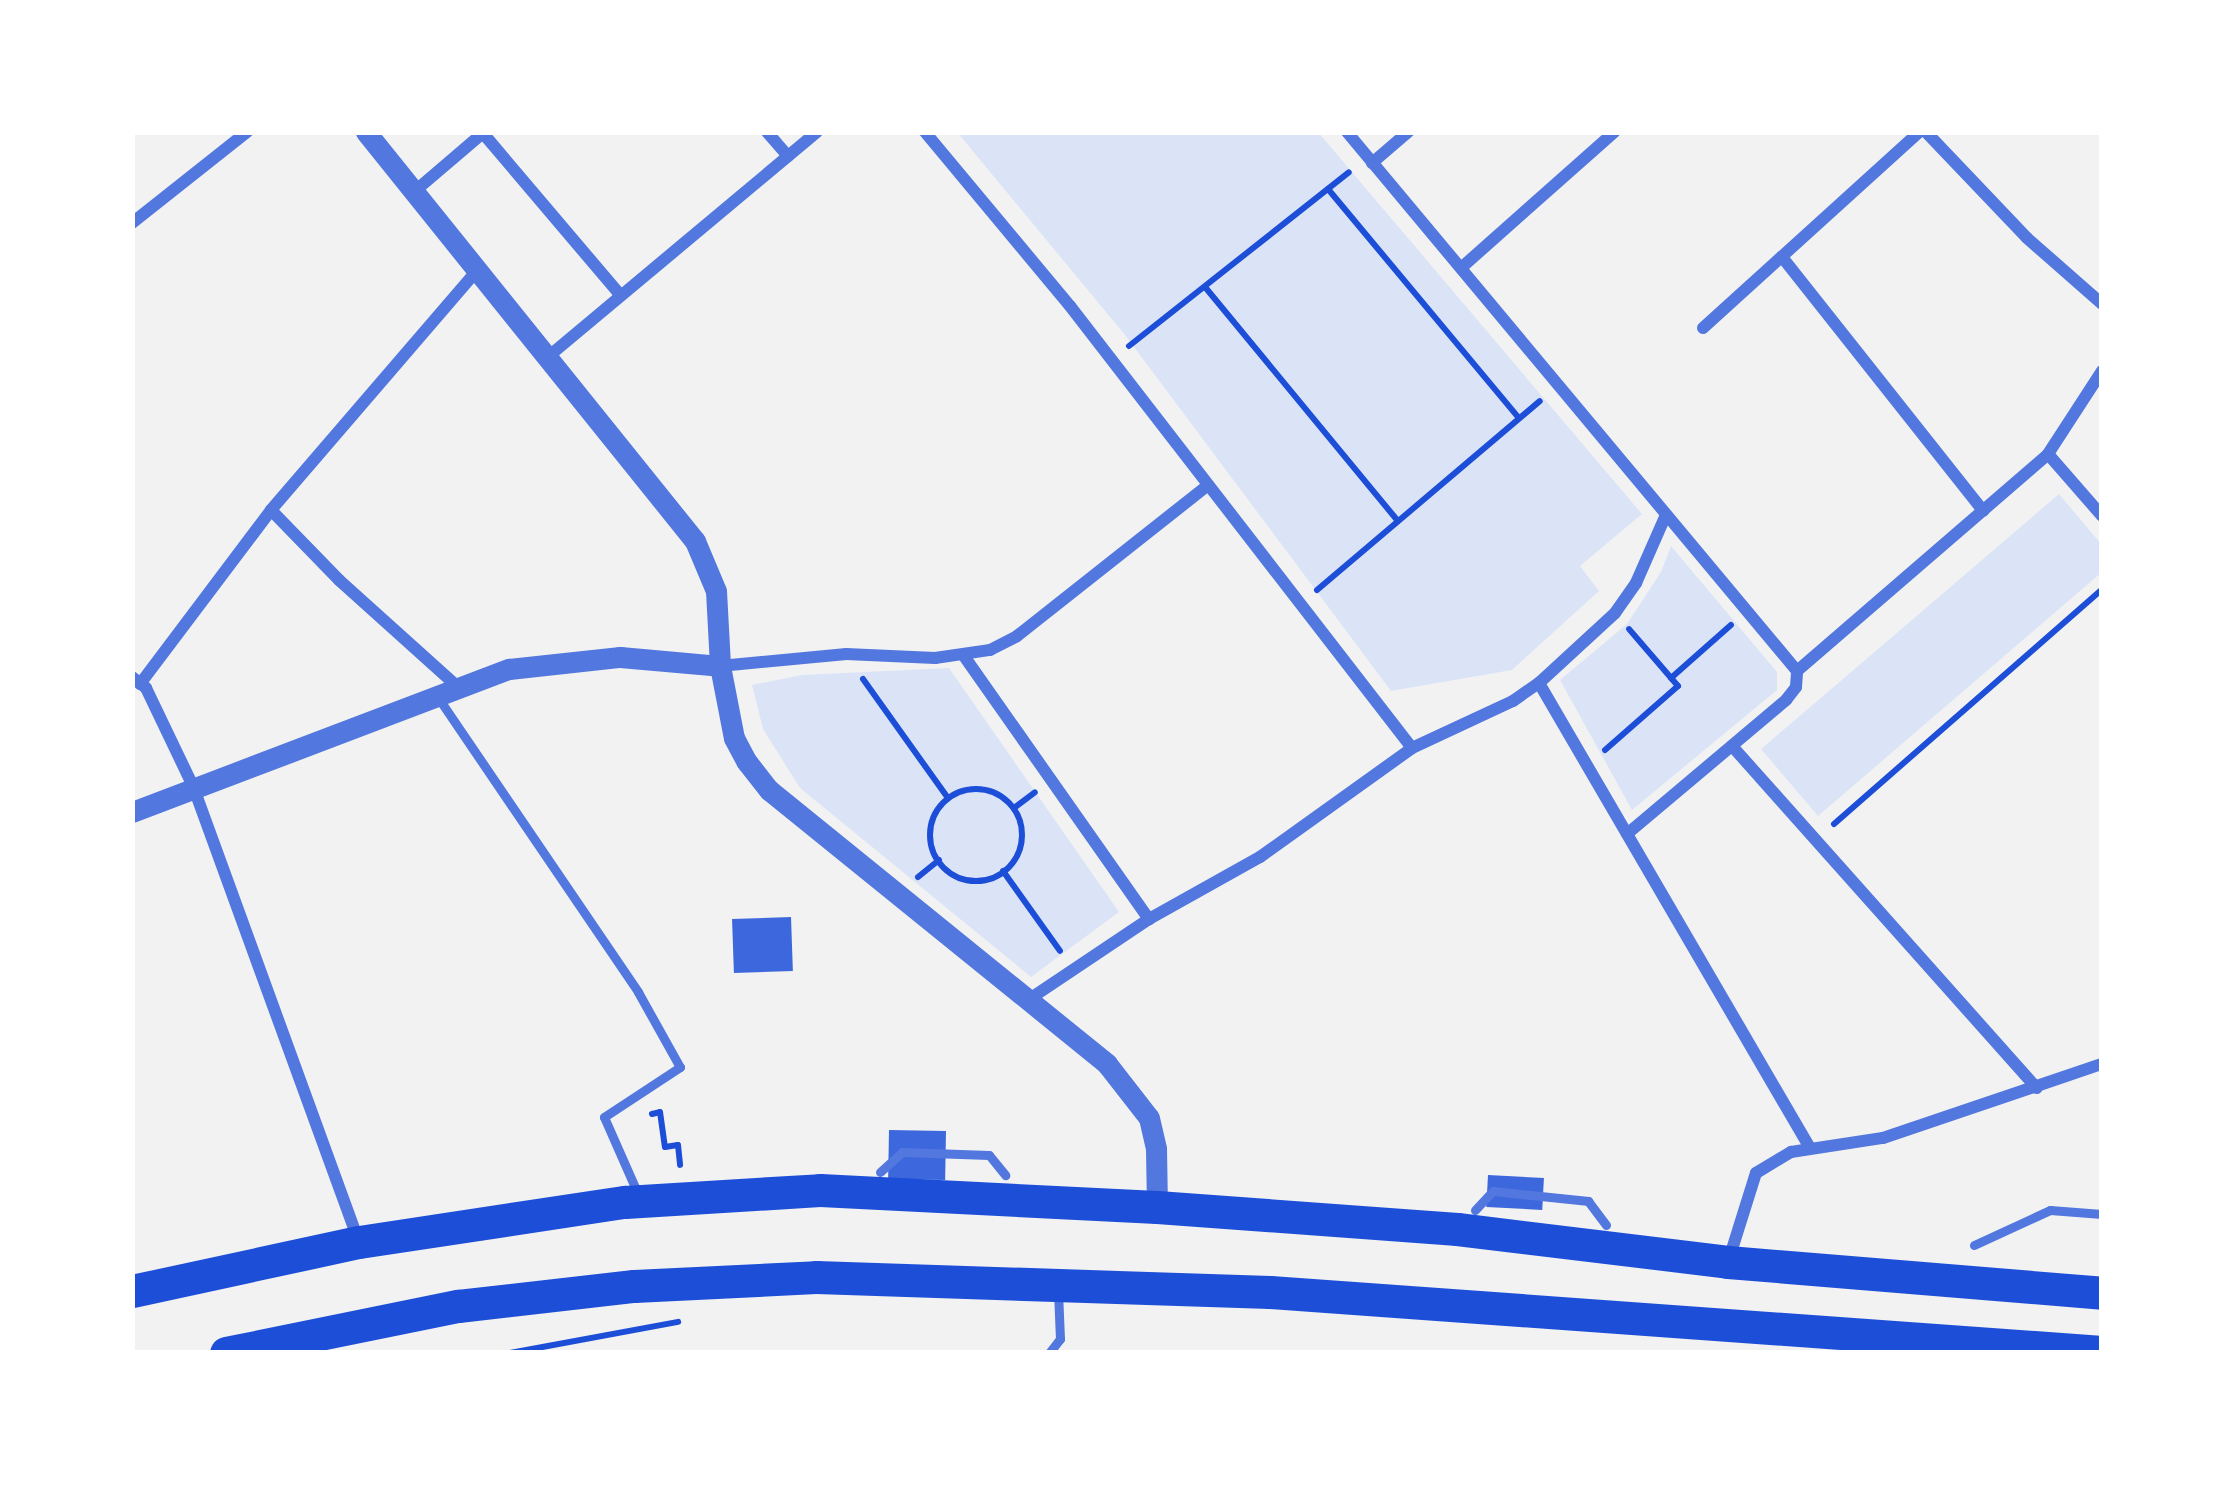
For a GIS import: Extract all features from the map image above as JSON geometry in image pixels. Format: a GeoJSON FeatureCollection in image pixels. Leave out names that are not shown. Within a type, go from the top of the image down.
{"type":"FeatureCollection","features":[{"type":"Feature","properties":{"kind":"highway"},"geometry":{"type":"LineString","coordinates":[[132,1291],[359,1242],[641,1201],[820,1190],[1157,1207],[1457,1229],[1728,1262],[2102,1293]]}},
{"type":"Feature","properties":{"kind":"highway"},"geometry":{"type":"LineString","coordinates":[[226,1353],[458,1306],[634,1286],[816,1277],[1270,1292],[2098,1352]]}},
{"type":"Feature","properties":{"kind":"street"},"geometry":{"type":"LineString","coordinates":[[132,223],[247,132]]}},
{"type":"Feature","properties":{"kind":"street"},"geometry":{"type":"LineString","coordinates":[[366,132],[694,541],[716,591],[720,666],[734,737],[769,790],[1107,1064],[1149,1118],[1156,1149],[1157,1207]]}},
{"type":"Feature","properties":{"kind":"street"},"geometry":{"type":"LineString","coordinates":[[415,191],[483,132],[620,295]]}},
{"type":"Feature","properties":{"kind":"street"},"geometry":{"type":"LineString","coordinates":[[767,132],[788,156]]}},
{"type":"Feature","properties":{"kind":"street"},"geometry":{"type":"LineString","coordinates":[[549,356],[817,132]]}},
{"type":"Feature","properties":{"kind":"street"},"geometry":{"type":"LineString","coordinates":[[925,132],[1112,359],[1412,748]]}},
{"type":"Feature","properties":{"kind":"street"},"geometry":{"type":"LineString","coordinates":[[1347,132],[1798,671]]}},
{"type":"Feature","properties":{"kind":"street"},"geometry":{"type":"LineString","coordinates":[[1370,160],[1408,132]]}},
{"type":"Feature","properties":{"kind":"street"},"geometry":{"type":"LineString","coordinates":[[1460,268],[1614,132]]}},
{"type":"Feature","properties":{"kind":"street"},"geometry":{"type":"LineString","coordinates":[[1703,328],[1923,132],[2027,238],[2102,304]]}},
{"type":"Feature","properties":{"kind":"street"},"geometry":{"type":"LineString","coordinates":[[1782,256],[1983,511]]}},
{"type":"Feature","properties":{"kind":"street"},"geometry":{"type":"LineString","coordinates":[[359,1242],[193,786],[138,686],[271,510],[478,269]]}},
{"type":"Feature","properties":{"kind":"street"},"geometry":{"type":"LineString","coordinates":[[1627,835],[1786,700],[1796,687],[1798,671],[2048,454],[2102,371]]}},
{"type":"Feature","properties":{"kind":"street"},"geometry":{"type":"LineString","coordinates":[[2048,454],[2102,516]]}},
{"type":"Feature","properties":{"kind":"street"},"geometry":{"type":"LineString","coordinates":[[132,812],[509,669],[620,657],[720,666],[846,654],[964,656],[1017,636],[1208,485]]}},
{"type":"Feature","properties":{"kind":"street"},"geometry":{"type":"LineString","coordinates":[[271,510],[447,691]]}},
{"type":"Feature","properties":{"kind":"street"},"geometry":{"type":"LineString","coordinates":[[1028,1000],[1149,919],[1260,857],[1412,748],[1499,709],[1539,683],[1615,613],[1636,583],[1665,517]]}},
{"type":"Feature","properties":{"kind":"street"},"geometry":{"type":"LineString","coordinates":[[964,656],[1149,919]]}},
{"type":"Feature","properties":{"kind":"street"},"geometry":{"type":"LineString","coordinates":[[1539,683],[1810,1148]]}},
{"type":"Feature","properties":{"kind":"street"},"geometry":{"type":"LineString","coordinates":[[1732,746],[2037,1088]]}},
{"type":"Feature","properties":{"kind":"street"},"geometry":{"type":"LineString","coordinates":[[1728,1262],[1756,1173],[1810,1148],[1882,1138],[2102,1064]]}},
{"type":"Feature","properties":{"kind":"lane"},"geometry":{"type":"LineString","coordinates":[[447,691],[638,992],[680,1067],[604,1117],[641,1201]]}},
{"type":"Feature","properties":{"kind":"lane"},"geometry":{"type":"LineString","coordinates":[[880,1172],[902,1152],[989,1155],[1005,1174]]}},
{"type":"Feature","properties":{"kind":"lane"},"geometry":{"type":"LineString","coordinates":[[1475,1210],[1493,1191],[1588,1201],[1606,1225]]}},
{"type":"Feature","properties":{"kind":"lane"},"geometry":{"type":"LineString","coordinates":[[1974,1245],[2050,1210],[2102,1214]]}},
{"type":"Feature","properties":{"kind":"lane"},"geometry":{"type":"LineString","coordinates":[[1049,1353],[1060,1339],[1058,1286]]}},
{"type":"Feature","properties":{"kind":"path"},"geometry":{"type":"LineString","coordinates":[[1112,359],[1370,160]]}},
{"type":"Feature","properties":{"kind":"path"},"geometry":{"type":"LineString","coordinates":[[1328,189],[1520,418]]}},
{"type":"Feature","properties":{"kind":"path"},"geometry":{"type":"LineString","coordinates":[[1204,287],[1398,521]]}},
{"type":"Feature","properties":{"kind":"path"},"geometry":{"type":"LineString","coordinates":[[1300,604],[1558,385]]}},
{"type":"Feature","properties":{"kind":"path"},"geometry":{"type":"LineString","coordinates":[[1816,839],[2102,589]]}},
{"type":"Feature","properties":{"kind":"path"},"geometry":{"type":"LineString","coordinates":[[1671,678],[1747,611]]}},
{"type":"Feature","properties":{"kind":"path"},"geometry":{"type":"LineString","coordinates":[[1587,766],[1678,686],[1615,613]]}},
{"type":"Feature","properties":{"kind":"path"},"geometry":{"type":"LineString","coordinates":[[846,654],[948,798]]}},
{"type":"Feature","properties":{"kind":"path"},"geometry":{"type":"LineString","coordinates":[[959,790],[1004,795],[1022,820],[1015,862],[1003,871],[990,880],[950,875],[928,847],[936,808],[959,790]]}},
{"type":"Feature","properties":{"kind":"path"},"geometry":{"type":"LineString","coordinates":[[1003,871],[1074,969]]}},
{"type":"Feature","properties":{"kind":"path"},"geometry":{"type":"LineString","coordinates":[[642,1116],[660,1112],[665,1147]]}},
{"type":"Feature","properties":{"kind":"path"},"geometry":{"type":"LineString","coordinates":[[510,1353],[693,1318]]}},
{"type":"Feature","properties":{"kind":"shaded area"},"geometry":{"type":"Polygon","coordinates":[[[957,132],[1318,132],[1642,514],[1580,566],[1599,591],[1512,670],[1391,691],[1125,335],[957,132]]]}},
{"type":"Feature","properties":{"kind":"shaded area"},"geometry":{"type":"Polygon","coordinates":[[[2059,494],[2102,545],[2102,572],[1818,816],[1761,749],[2059,494]]]}},
{"type":"Feature","properties":{"kind":"shaded area"},"geometry":{"type":"Polygon","coordinates":[[[1671,546],[1777,672],[1777,690],[1632,810],[1560,680],[1627,624],[1661,572],[1671,546]]]}},
{"type":"Feature","properties":{"kind":"shaded area"},"geometry":{"type":"Polygon","coordinates":[[[949,668],[1119,912],[1031,977],[800,788],[763,729],[752,685],[802,675],[949,668]]]}},
{"type":"Feature","properties":{"kind":"building"},"geometry":{"type":"Polygon","coordinates":[[[791,917],[793,971],[734,973],[732,919],[791,917]]]}},
{"type":"Feature","properties":{"kind":"building"},"geometry":{"type":"Polygon","coordinates":[[[889,1130],[946,1131],[945,1180],[888,1179],[889,1130]]]}},
{"type":"Feature","properties":{"kind":"building"},"geometry":{"type":"Polygon","coordinates":[[[1488,1175],[1544,1178],[1542,1210],[1486,1207],[1488,1175]]]}}]}
